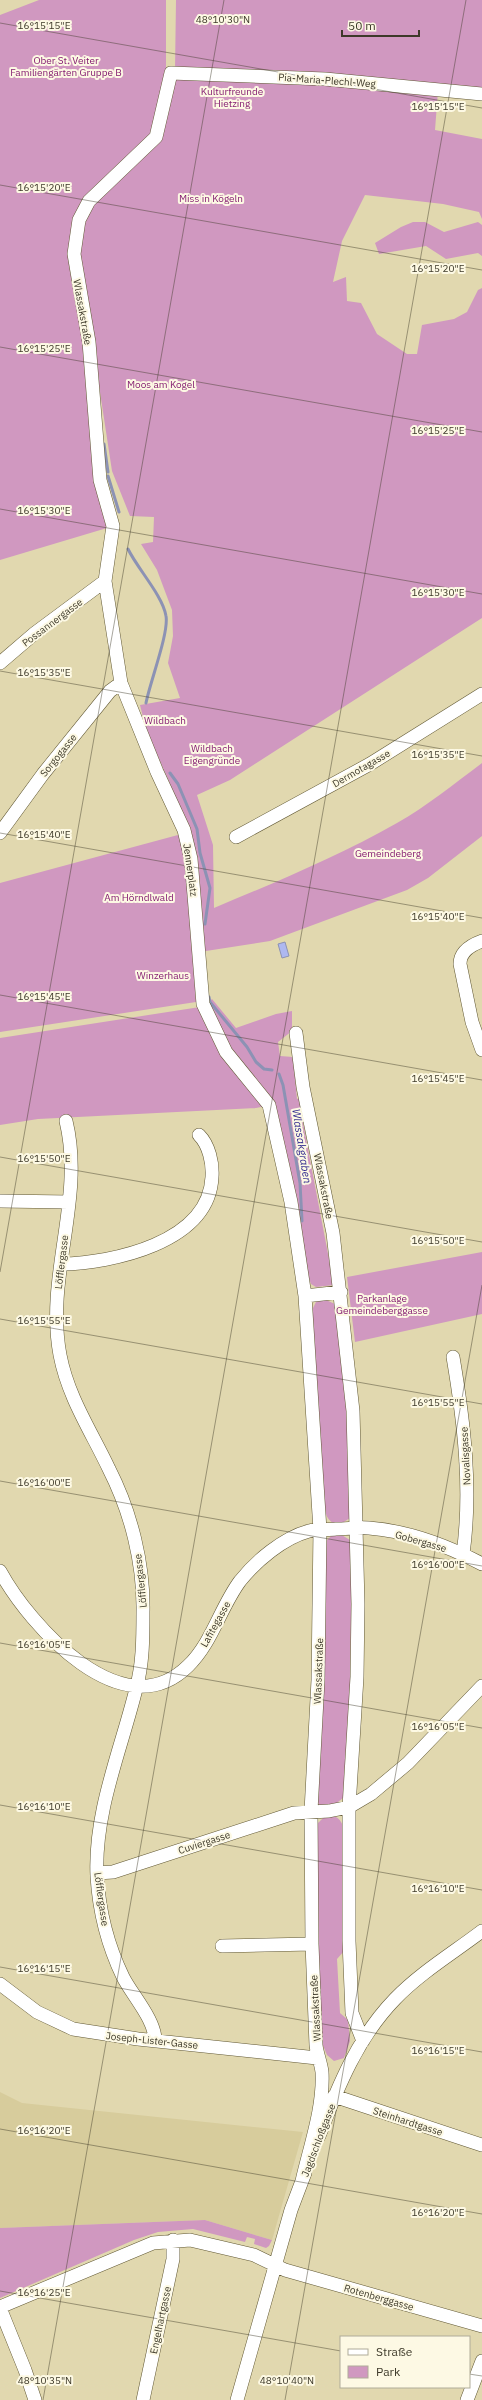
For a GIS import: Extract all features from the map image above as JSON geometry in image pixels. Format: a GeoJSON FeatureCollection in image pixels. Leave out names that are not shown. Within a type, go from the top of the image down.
{"type":"FeatureCollection","features":[{"type":"Feature","properties":{"kind":"street","name":"Pia-Maria-Plechl-Weg"},"geometry":{"type":"LineString","coordinates":[[171,73],[318,79],[482,94]]}},
{"type":"Feature","properties":{"kind":"street","name":"Wlassakstraße"},"geometry":{"type":"LineString","coordinates":[[105,581],[113,526],[100,480],[89,342],[75,267],[75,244],[79,220],[89,201],[156,137],[171,73]]}},
{"type":"Feature","properties":{"kind":"street","name":"Possannergasse"},"geometry":{"type":"LineString","coordinates":[[0,663],[35,633],[105,581]]}},
{"type":"Feature","properties":{"kind":"street","name":"Jennerplatz"},"geometry":{"type":"LineString","coordinates":[[105,581],[121,683],[157,772],[184,830],[191,859],[203,1004],[226,1052],[269,1105]]}},
{"type":"Feature","properties":{"kind":"street","name":"Sorgogasse"},"geometry":{"type":"LineString","coordinates":[[0,833],[43,774],[110,691],[121,683]]}},
{"type":"Feature","properties":{"kind":"street","name":"Dermotagasse"},"geometry":{"type":"LineString","coordinates":[[236,837],[370,764],[482,694]]}},
{"type":"Feature","properties":{"kind":"street"},"geometry":{"type":"LineString","coordinates":[[482,941],[466,950],[460,959],[460,964],[472,1022],[482,1050]]}},
{"type":"Feature","properties":{"kind":"street","name":"Wlassakstraße"},"geometry":{"type":"LineString","coordinates":[[296,1033],[302,1087],[332,1226],[354,1411],[357,1528],[357,1677],[349,1806],[349,1940],[352,2013],[362,2041]]}},
{"type":"Feature","properties":{"kind":"street","name":"Wlassakstraße"},"geometry":{"type":"LineString","coordinates":[[269,1105],[291,1202],[305,1296],[320,1530],[318,1680],[311,1811],[312,1944],[317,2058],[322,2071],[318,2108],[302,2181]]}},
{"type":"Feature","properties":{"kind":"street","name":"Löfflergasse"},"geometry":{"type":"LineString","coordinates":[[66,1121],[73,1159],[61,1264],[57,1311],[57,1334],[66,1378],[84,1424],[117,1486],[131,1526],[137,1550],[144,1608],[142,1650],[137,1686],[104,1807],[98,1843],[97,1874],[103,1922],[112,1950],[123,1977],[153,2028],[155,2041]]}},
{"type":"Feature","properties":{"kind":"street"},"geometry":{"type":"LineString","coordinates":[[61,1264],[100,1261],[140,1250],[172,1235],[195,1217],[209,1196],[212,1170],[205,1145],[199,1135]]}},
{"type":"Feature","properties":{"kind":"street"},"geometry":{"type":"LineString","coordinates":[[0,1201],[69,1202]]}},
{"type":"Feature","properties":{"kind":"street"},"geometry":{"type":"LineString","coordinates":[[305,1296],[341,1292]]}},
{"type":"Feature","properties":{"kind":"street","name":"Novalisgasse"},"geometry":{"type":"LineString","coordinates":[[453,1357],[461,1406],[465,1459],[467,1501],[464,1554]]}},
{"type":"Feature","properties":{"kind":"street"},"geometry":{"type":"LineString","coordinates":[[320,1530],[357,1528]]}},
{"type":"Feature","properties":{"kind":"street","name":"Gobergasse"},"geometry":{"type":"LineString","coordinates":[[357,1528],[370,1528],[407,1535],[464,1554],[482,1564]]}},
{"type":"Feature","properties":{"kind":"street","name":"Lafitegasse"},"geometry":{"type":"LineString","coordinates":[[0,1571],[25,1609],[63,1650],[96,1673],[137,1686],[147,1687],[166,1681],[183,1670],[199,1652],[212,1633],[227,1601],[262,1558],[294,1537],[308,1531],[320,1530]]}},
{"type":"Feature","properties":{"kind":"street"},"geometry":{"type":"LineString","coordinates":[[311,1811],[329,1811],[349,1806],[372,1794],[408,1764],[482,1686]]}},
{"type":"Feature","properties":{"kind":"street","name":"Cuviergasse"},"geometry":{"type":"LineString","coordinates":[[97,1874],[113,1872],[294,1813],[311,1811]]}},
{"type":"Feature","properties":{"kind":"street","name":"Jagdschloßgasse"},"geometry":{"type":"LineString","coordinates":[[237,2400],[291,2210],[343,2075],[362,2041],[399,1995],[482,1931]]}},
{"type":"Feature","properties":{"kind":"street"},"geometry":{"type":"LineString","coordinates":[[222,1946],[312,1944]]}},
{"type":"Feature","properties":{"kind":"street","name":"Joseph-Lister-Gasse"},"geometry":{"type":"LineString","coordinates":[[0,1984],[37,2012],[73,2029],[155,2041],[317,2058]]}},
{"type":"Feature","properties":{"kind":"street"},"geometry":{"type":"LineString","coordinates":[[322,2071],[343,2075]]}},
{"type":"Feature","properties":{"kind":"street","name":"Steinhardtgasse"},"geometry":{"type":"LineString","coordinates":[[334,2096],[482,2146]]}},
{"type":"Feature","properties":{"kind":"street","name":"Rotenberggasse"},"geometry":{"type":"LineString","coordinates":[[0,2308],[153,2243],[173,2240],[190,2240],[254,2255],[276,2266],[482,2326]]}},
{"type":"Feature","properties":{"kind":"street","name":"Engelhartgasse"},"geometry":{"type":"LineString","coordinates":[[143,2400],[173,2259],[173,2240]]}},
{"type":"Feature","properties":{"kind":"street"},"geometry":{"type":"LineString","coordinates":[[0,2308],[25,2370],[34,2400]]}},
{"type":"Feature","properties":{"kind":"street"},"geometry":{"type":"LineString","coordinates":[[467,2400],[482,2361]]}},
{"type":"Feature","properties":{"kind":"shaded area"},"geometry":{"type":"Polygon","coordinates":[[[0,2092],[22,2103],[303,2132],[272,2240],[205,2220],[0,2228],[0,2092]]]}},
{"type":"Feature","properties":{"kind":"green space","name":"Ober St. Veiter Familiengärten Gruppe B"},"geometry":{"type":"Polygon","coordinates":[[[39,0],[166,0],[166,77],[151,136],[73,222],[69,265],[84,346],[94,477],[107,528],[0,560],[0,15],[39,0]]]}},
{"type":"Feature","properties":{"kind":"green space"},"geometry":{"type":"Polygon","coordinates":[[[176,0],[482,0],[482,90],[438,91],[435,130],[482,139],[482,219],[479,212],[443,204],[365,195],[342,241],[333,282],[346,277],[347,301],[361,303],[377,334],[407,354],[417,354],[422,325],[454,319],[467,312],[478,290],[482,288],[482,618],[230,780],[197,795],[213,845],[214,908],[353,847],[419,809],[482,763],[482,836],[428,878],[407,890],[270,941],[193,953],[196,1002],[0,1032],[0,883],[189,832],[168,779],[147,733],[140,705],[180,698],[168,663],[173,636],[172,610],[157,570],[141,544],[153,542],[154,517],[130,516],[112,471],[80,261],[81,236],[88,215],[98,198],[160,140],[167,118],[175,70],[176,0]]]}},
{"type":"Feature","properties":{"kind":"green space"},"geometry":{"type":"Polygon","coordinates":[[[413,222],[425,222],[444,232],[478,222],[482,225],[482,256],[478,253],[446,259],[426,246],[379,254],[375,243],[401,227],[413,222]]]}},
{"type":"Feature","properties":{"kind":"green space"},"geometry":{"type":"Polygon","coordinates":[[[212,999],[236,1028],[276,1014],[292,1011],[292,1031],[278,1042],[280,1056],[293,1057],[297,1099],[300,1098],[305,1117],[302,1118],[334,1285],[316,1287],[311,1284],[306,1271],[275,1110],[226,1045],[207,1004],[212,999]]]}},
{"type":"Feature","properties":{"kind":"green space"},"geometry":{"type":"Polygon","coordinates":[[[200,1007],[266,1106],[256,1108],[38,1119],[0,1125],[0,1038],[200,1007]]]}},
{"type":"Feature","properties":{"kind":"green space","name":"Parkanlage Gemeindeberggasse"},"geometry":{"type":"Polygon","coordinates":[[[482,1252],[482,1314],[355,1342],[347,1277],[482,1252]]]}},
{"type":"Feature","properties":{"kind":"green space"},"geometry":{"type":"Polygon","coordinates":[[[324,1299],[337,1305],[348,1430],[350,1518],[339,1525],[331,1522],[327,1516],[324,1505],[311,1312],[316,1302],[324,1299]]]}},
{"type":"Feature","properties":{"kind":"green space"},"geometry":{"type":"Polygon","coordinates":[[[340,1534],[350,1540],[352,1547],[350,1686],[343,1798],[333,1806],[319,1805],[317,1799],[326,1541],[331,1536],[340,1534]]]}},
{"type":"Feature","properties":{"kind":"green space"},"geometry":{"type":"Polygon","coordinates":[[[325,1816],[336,1817],[340,1820],[343,1826],[345,1950],[337,1959],[340,2013],[348,2020],[350,2041],[344,2058],[334,2061],[327,2055],[322,2043],[317,1940],[316,1825],[325,1816]]]}},
{"type":"Feature","properties":{"kind":"green space"},"geometry":{"type":"Polygon","coordinates":[[[205,2220],[272,2240],[266,2248],[254,2244],[255,2239],[247,2237],[245,2242],[193,2229],[158,2232],[134,2240],[0,2298],[0,2228],[205,2220]]]}},
{"type":"Feature","properties":{"kind":"water"},"geometry":{"type":"Polygon","coordinates":[[[285,942],[289,956],[282,958],[278,944],[285,942]]]}},
{"type":"Feature","properties":{"kind":"waterway","name":"Wlassakgraben"},"geometry":{"type":"LineString","coordinates":[[104,444],[108,472]]}},
{"type":"Feature","properties":{"kind":"waterway","name":"Wlassakgraben"},"geometry":{"type":"LineString","coordinates":[[108,476],[119,512]]}},
{"type":"Feature","properties":{"kind":"waterway","name":"Wlassakgraben"},"geometry":{"type":"LineString","coordinates":[[128,549],[155,591],[164,608],[166,616],[165,634],[146,703]]}},
{"type":"Feature","properties":{"kind":"waterway","name":"Wlassakgraben"},"geometry":{"type":"LineString","coordinates":[[170,773],[178,784],[197,829],[200,853],[210,888],[205,924]]}},
{"type":"Feature","properties":{"kind":"waterway","name":"Wlassakgraben"},"geometry":{"type":"LineString","coordinates":[[209,997],[210,1002],[247,1047],[256,1062],[264,1069],[272,1070]]}},
{"type":"Feature","properties":{"kind":"waterway","name":"Wlassakgraben"},"geometry":{"type":"LineString","coordinates":[[279,1074],[283,1085],[300,1183],[302,1221]]}},
{"type":"Feature","properties":{"kind":"park label","name":"Kulturfreunde Hietzing"},"geometry":{"type":"Point","coordinates":[232,96]}},
{"type":"Feature","properties":{"kind":"park label","name":"Miss in Kögeln"},"geometry":{"type":"Point","coordinates":[211,198]}},
{"type":"Feature","properties":{"kind":"park label","name":"Moos am Kogel"},"geometry":{"type":"Point","coordinates":[161,384]}},
{"type":"Feature","properties":{"kind":"park label","name":"Wildbach"},"geometry":{"type":"Point","coordinates":[165,720]}},
{"type":"Feature","properties":{"kind":"park label","name":"Wildbach Eigengründe"},"geometry":{"type":"Point","coordinates":[212,754]}},
{"type":"Feature","properties":{"kind":"park label","name":"Gemeindeberg"},"geometry":{"type":"Point","coordinates":[388,853]}},
{"type":"Feature","properties":{"kind":"park label","name":"Am Hörndlwald"},"geometry":{"type":"Point","coordinates":[139,897]}},
{"type":"Feature","properties":{"kind":"park label","name":"Winzerhaus"},"geometry":{"type":"Point","coordinates":[163,975]}}]}
